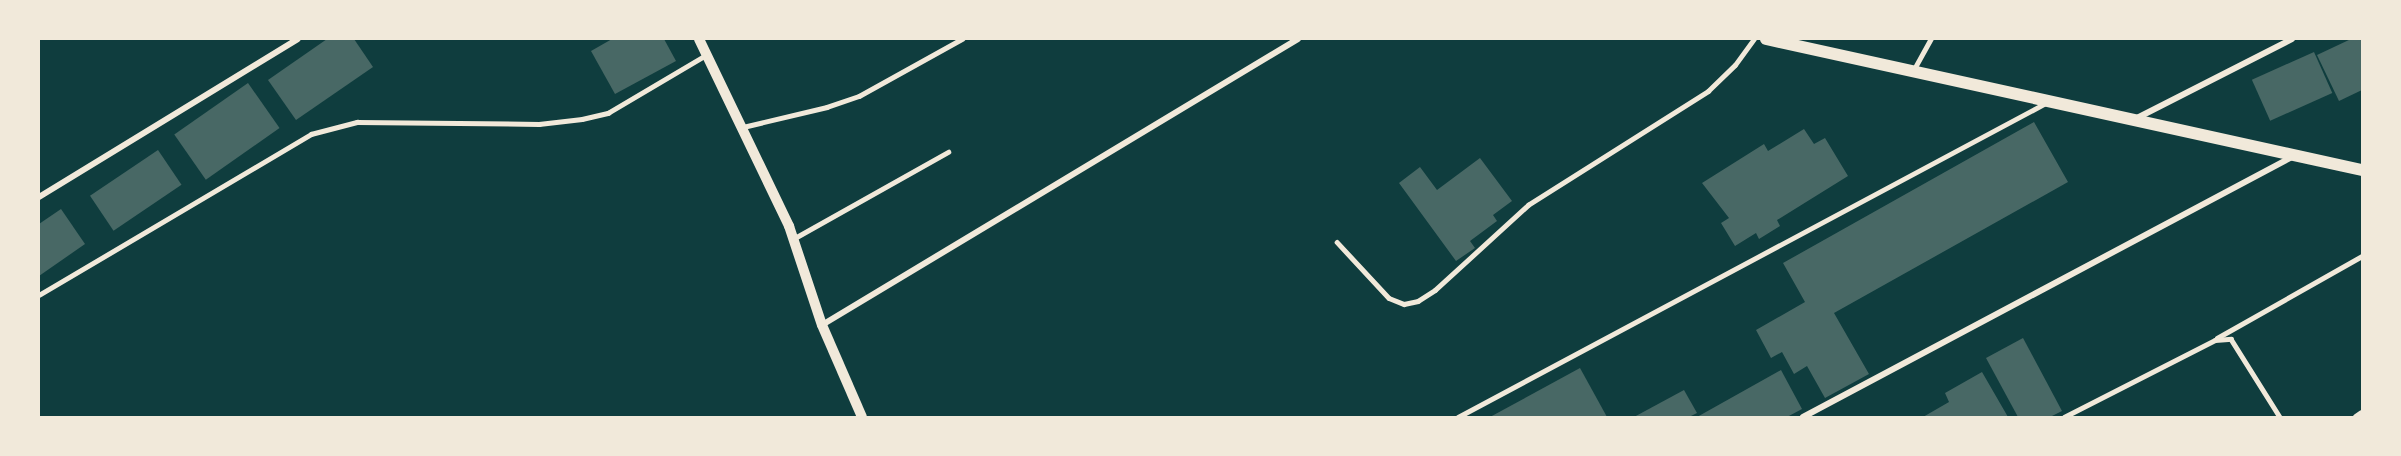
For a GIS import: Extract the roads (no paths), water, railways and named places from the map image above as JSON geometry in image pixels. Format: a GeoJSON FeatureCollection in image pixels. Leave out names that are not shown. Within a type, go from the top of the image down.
{"type":"FeatureCollection","features":[{"type":"Feature","properties":{"kind":"main road"},"geometry":{"type":"LineString","coordinates":[[1766,39],[2362,170]]}},
{"type":"Feature","properties":{"kind":"street"},"geometry":{"type":"LineString","coordinates":[[39,197],[298,39]]}},
{"type":"Feature","properties":{"kind":"street"},"geometry":{"type":"LineString","coordinates":[[699,39],[794,239],[822,325],[862,417]]}},
{"type":"Feature","properties":{"kind":"street"},"geometry":{"type":"LineString","coordinates":[[822,325],[1298,39]]}},
{"type":"Feature","properties":{"kind":"street"},"geometry":{"type":"LineString","coordinates":[[2134,119],[2292,39]]}},
{"type":"Feature","properties":{"kind":"street"},"geometry":{"type":"LineString","coordinates":[[1803,417],[2294,156]]}},
{"type":"Feature","properties":{"kind":"street"},"geometry":{"type":"LineString","coordinates":[[2356,417],[2362,413]]}},
{"type":"Feature","properties":{"kind":"lane"},"geometry":{"type":"LineString","coordinates":[[742,128],[827,107],[859,96],[962,39]]}},
{"type":"Feature","properties":{"kind":"lane"},"geometry":{"type":"LineString","coordinates":[[1337,242],[1389,298],[1404,304],[1418,301],[1435,290],[1528,205],[1708,91],[1735,65],[1754,39]]}},
{"type":"Feature","properties":{"kind":"lane"},"geometry":{"type":"LineString","coordinates":[[1912,72],[1931,39]]}},
{"type":"Feature","properties":{"kind":"lane"},"geometry":{"type":"LineString","coordinates":[[39,295],[311,134],[357,122],[539,124],[582,119],[608,113],[706,55]]}},
{"type":"Feature","properties":{"kind":"lane"},"geometry":{"type":"LineString","coordinates":[[1458,417],[2046,102]]}},
{"type":"Feature","properties":{"kind":"lane"},"geometry":{"type":"LineString","coordinates":[[794,239],[948,153]]}},
{"type":"Feature","properties":{"kind":"lane"},"geometry":{"type":"LineString","coordinates":[[2064,417],[2215,340],[2362,256]]}},
{"type":"Feature","properties":{"kind":"lane"},"geometry":{"type":"LineString","coordinates":[[2215,340],[2231,339],[2240,348],[2280,417]]}}]}
